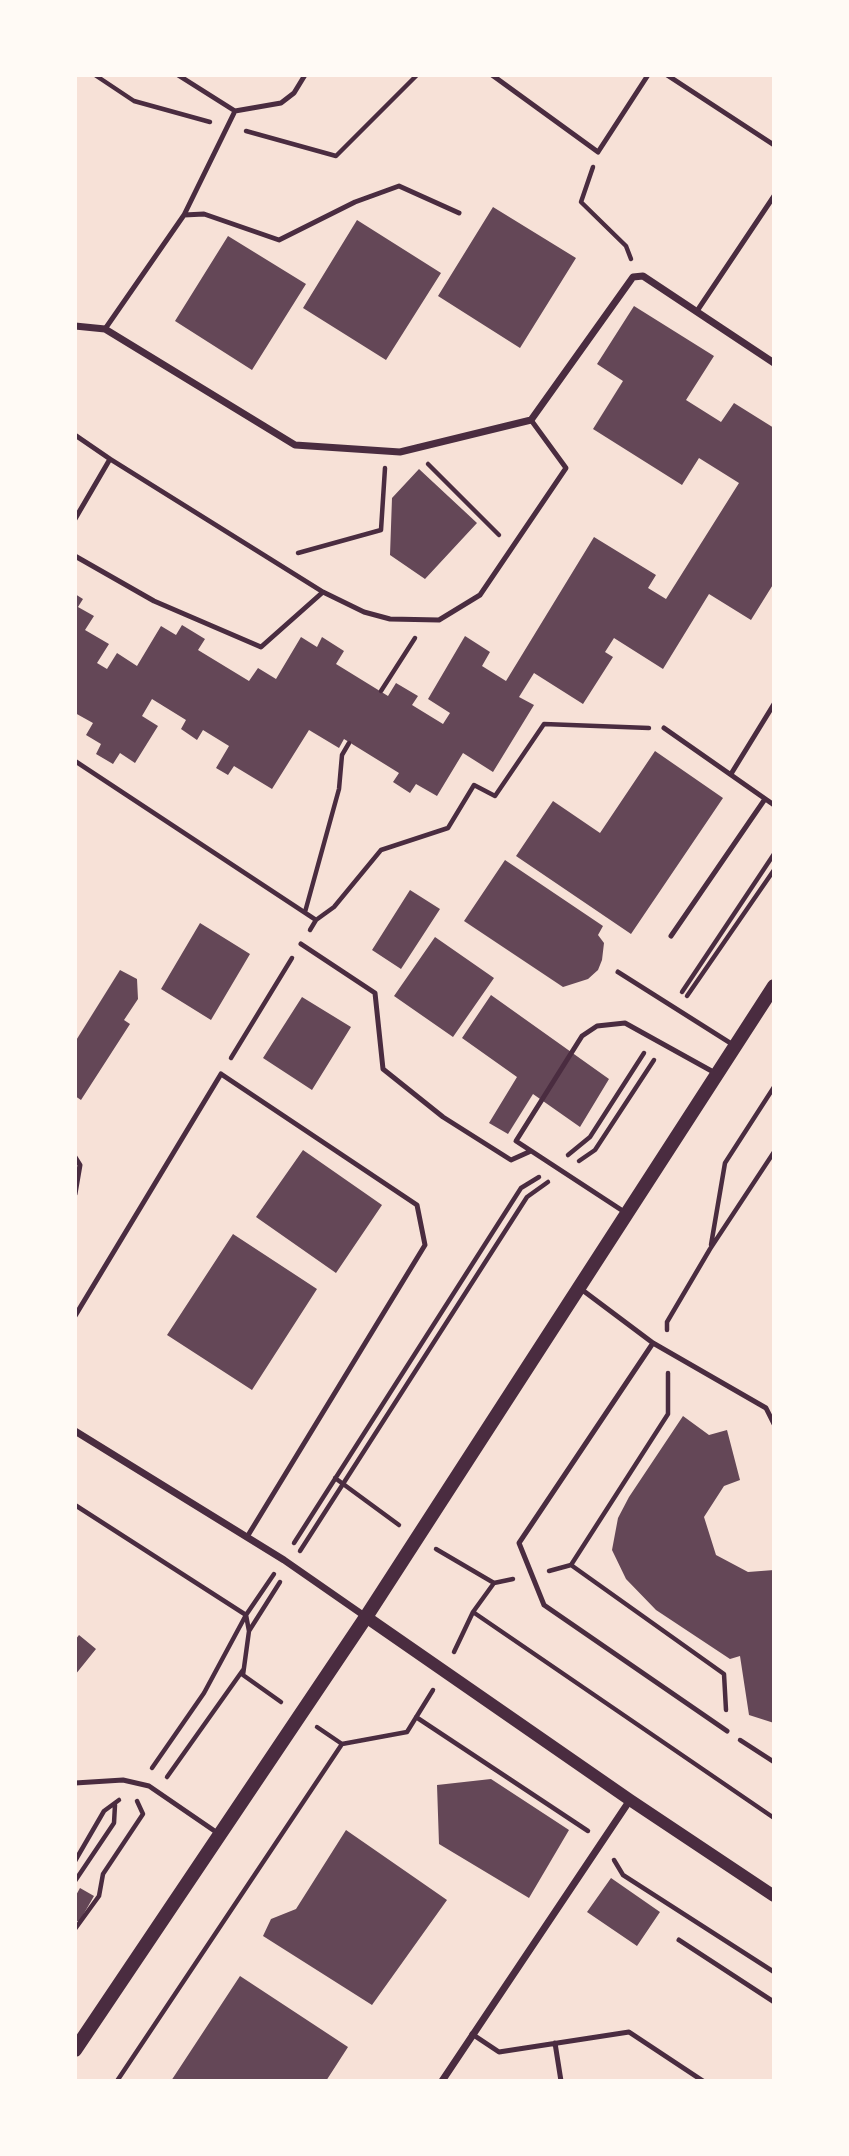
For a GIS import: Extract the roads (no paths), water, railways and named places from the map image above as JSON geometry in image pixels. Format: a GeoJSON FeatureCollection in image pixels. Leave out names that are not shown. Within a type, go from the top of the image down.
{"type":"FeatureCollection","features":[{"type":"Feature","properties":{"kind":"main road"},"geometry":{"type":"LineString","coordinates":[[75,2050],[366,1617],[581,1289],[774,986]]}},
{"type":"Feature","properties":{"kind":"street"},"geometry":{"type":"LineString","coordinates":[[75,326],[106,329],[295,445],[387,451],[412,448],[531,420],[633,276],[643,276],[774,363]]}},
{"type":"Feature","properties":{"kind":"street"},"geometry":{"type":"LineString","coordinates":[[75,1431],[287,1563],[629,1800],[774,1896]]}},
{"type":"Feature","properties":{"kind":"street"},"geometry":{"type":"LineString","coordinates":[[443,2081],[629,1800]]}},
{"type":"Feature","properties":{"kind":"lane"},"geometry":{"type":"LineString","coordinates":[[177,75],[235,111],[281,103],[294,93],[305,75]]}},
{"type":"Feature","properties":{"kind":"lane"},"geometry":{"type":"LineString","coordinates":[[492,75],[598,152],[648,75]]}},
{"type":"Feature","properties":{"kind":"lane"},"geometry":{"type":"LineString","coordinates":[[667,75],[774,145]]}},
{"type":"Feature","properties":{"kind":"lane"},"geometry":{"type":"LineString","coordinates":[[106,329],[184,215],[235,111]]}},
{"type":"Feature","properties":{"kind":"lane"},"geometry":{"type":"LineString","coordinates":[[184,215],[204,214],[279,240],[355,202],[398,186],[459,213]]}},
{"type":"Feature","properties":{"kind":"lane"},"geometry":{"type":"LineString","coordinates":[[697,311],[774,196]]}},
{"type":"Feature","properties":{"kind":"lane"},"geometry":{"type":"LineString","coordinates":[[75,435],[323,592],[364,612],[390,619],[439,620],[480,595],[566,468],[531,420]]}},
{"type":"Feature","properties":{"kind":"lane"},"geometry":{"type":"LineString","coordinates":[[75,519],[110,459]]}},
{"type":"Feature","properties":{"kind":"lane"},"geometry":{"type":"LineString","coordinates":[[75,556],[154,601],[261,647],[323,592]]}},
{"type":"Feature","properties":{"kind":"lane"},"geometry":{"type":"LineString","coordinates":[[731,775],[774,704]]}},
{"type":"Feature","properties":{"kind":"lane"},"geometry":{"type":"LineString","coordinates":[[664,729],[774,805]]}},
{"type":"Feature","properties":{"kind":"lane"},"geometry":{"type":"LineString","coordinates":[[671,936],[765,799]]}},
{"type":"Feature","properties":{"kind":"lane"},"geometry":{"type":"LineString","coordinates":[[301,944],[375,993],[383,1069],[443,1117],[511,1160],[531,1151]]}},
{"type":"Feature","properties":{"kind":"lane"},"geometry":{"type":"LineString","coordinates":[[618,972],[735,1046]]}},
{"type":"Feature","properties":{"kind":"lane"},"geometry":{"type":"LineString","coordinates":[[628,1214],[516,1141],[582,1036],[597,1026],[625,1023],[717,1074]]}},
{"type":"Feature","properties":{"kind":"lane"},"geometry":{"type":"LineString","coordinates":[[75,1316],[222,1074],[417,1205],[425,1245],[247,1537]]}},
{"type":"Feature","properties":{"kind":"lane"},"geometry":{"type":"LineString","coordinates":[[75,1157],[80,1165],[75,1194]]}},
{"type":"Feature","properties":{"kind":"lane"},"geometry":{"type":"LineString","coordinates":[[581,1289],[667,1353],[766,1409],[774,1424]]}},
{"type":"Feature","properties":{"kind":"lane"},"geometry":{"type":"LineString","coordinates":[[653,1343],[519,1543],[544,1605],[727,1731]]}},
{"type":"Feature","properties":{"kind":"lane"},"geometry":{"type":"LineString","coordinates":[[75,1783],[123,1780],[141,1784],[219,1834]]}},
{"type":"Feature","properties":{"kind":"lane"},"geometry":{"type":"LineString","coordinates":[[678,1940],[774,2002]]}},
{"type":"Feature","properties":{"kind":"lane"},"geometry":{"type":"LineString","coordinates":[[472,2034],[499,2052],[629,2032],[703,2081]]}},
{"type":"Feature","properties":{"kind":"lane"},"geometry":{"type":"LineString","coordinates":[[555,2043],[561,2081]]}}]}
